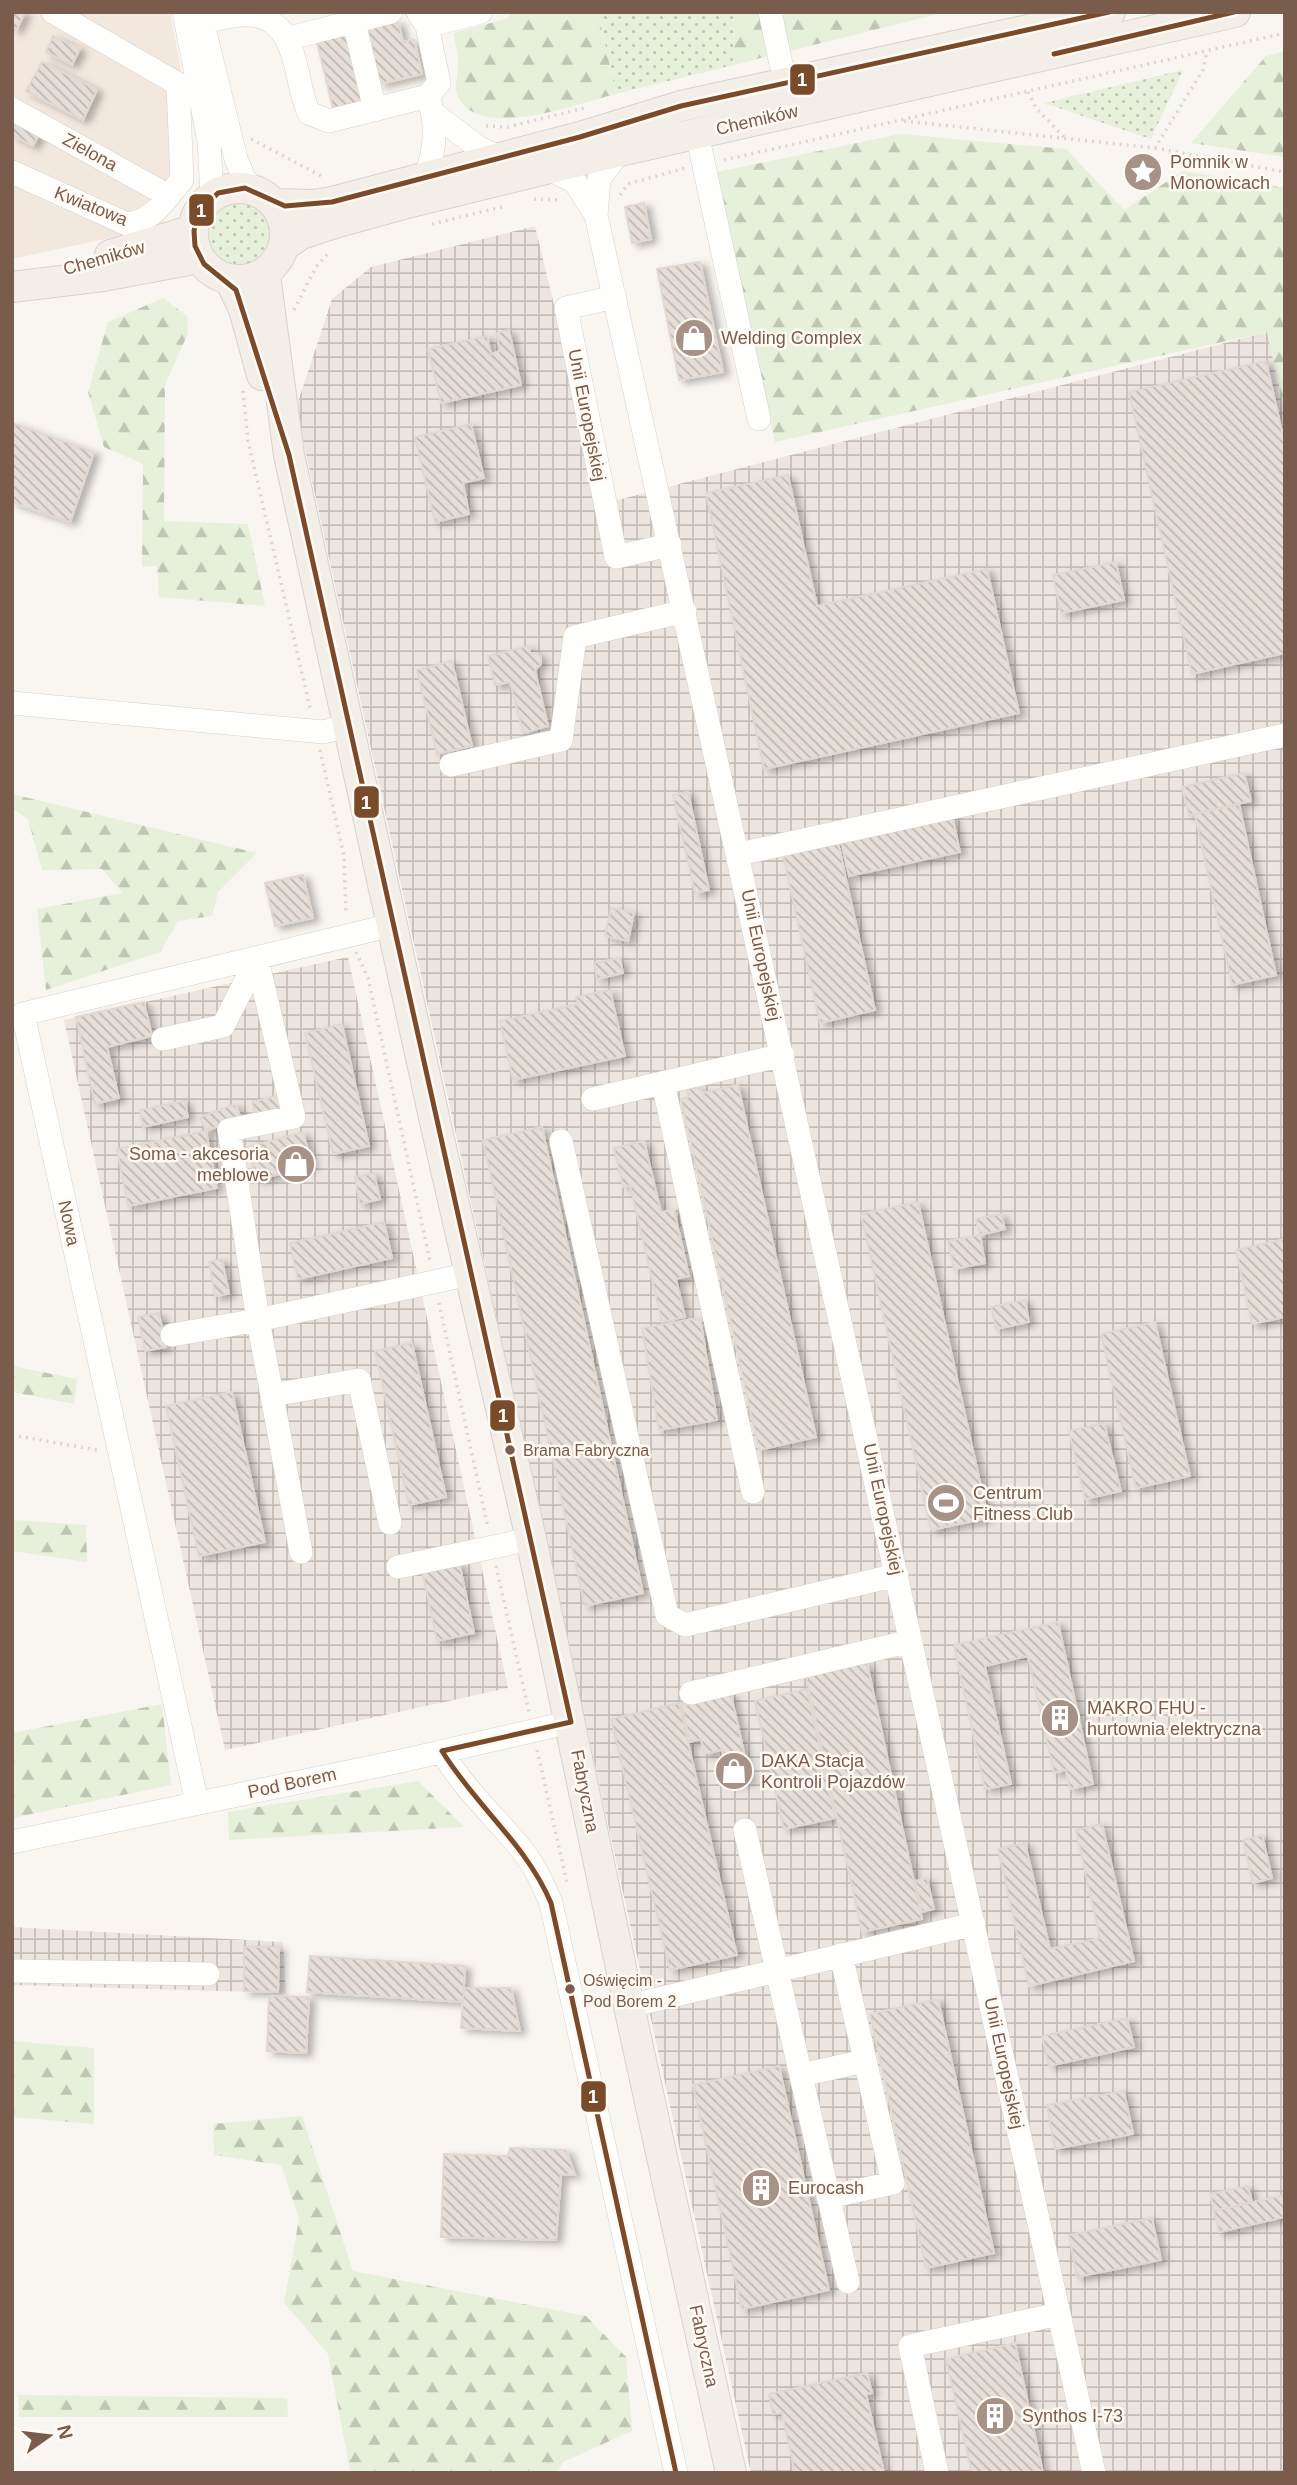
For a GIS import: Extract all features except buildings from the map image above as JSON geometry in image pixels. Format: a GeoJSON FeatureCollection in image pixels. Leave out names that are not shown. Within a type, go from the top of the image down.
{"type":"FeatureCollection","features":[{"type":"Feature","properties":{"kind":"main road","name":"Chemików"},"geometry":{"type":"LineString","coordinates":[[265,197],[304,206],[332,202],[426,175],[580,137],[681,106],[1110,12]]}},
{"type":"Feature","properties":{"kind":"main road","name":"Chemików"},"geometry":{"type":"LineString","coordinates":[[285,244],[301,234],[363,214],[697,134],[1235,12]]}},
{"type":"Feature","properties":{"kind":"main road"},"geometry":{"type":"LineString","coordinates":[[240,187],[265,197],[285,223],[285,244],[280,257],[265,275],[230,280],[209,269],[196,244],[202,205],[212,196],[240,187]]}},
{"type":"Feature","properties":{"kind":"main road","name":"Chemików"},"geometry":{"type":"LineString","coordinates":[[14,287],[71,266],[196,244]]}},
{"type":"Feature","properties":{"kind":"main road","name":"Fabryczna"},"geometry":{"type":"LineString","coordinates":[[265,275],[265,291],[289,455],[531,1539],[731,2473]]}},
{"type":"Feature","properties":{"kind":"main road","name":"Fabryczna"},"geometry":{"type":"LineString","coordinates":[[230,280],[244,309],[289,455]]}},
{"type":"Feature","properties":{"kind":"street"},"geometry":{"type":"LineString","coordinates":[[53,12],[169,76],[218,90]]}},
{"type":"Feature","properties":{"kind":"street"},"geometry":{"type":"LineString","coordinates":[[290,38],[391,12]]}},
{"type":"Feature","properties":{"kind":"street"},"geometry":{"type":"LineString","coordinates":[[426,175],[434,152],[430,105],[439,83],[423,19],[481,12]]}},
{"type":"Feature","properties":{"kind":"street"},"geometry":{"type":"LineString","coordinates":[[770,12],[781,64]]}},
{"type":"Feature","properties":{"kind":"street"},"geometry":{"type":"LineString","coordinates":[[193,18],[249,13],[275,20],[290,38],[309,113],[329,121],[375,110],[430,105],[478,147],[498,157]]}},
{"type":"Feature","properties":{"kind":"street"},"geometry":{"type":"LineString","coordinates":[[193,18],[187,82],[212,162],[212,196]]}},
{"type":"Feature","properties":{"kind":"street"},"geometry":{"type":"LineString","coordinates":[[193,18],[218,90],[240,169],[265,197]]}},
{"type":"Feature","properties":{"kind":"street"},"geometry":{"type":"LineString","coordinates":[[354,22],[375,110]]}},
{"type":"Feature","properties":{"kind":"street","name":"Kwiatowa"},"geometry":{"type":"LineString","coordinates":[[12,172],[127,224],[140,223],[154,215],[167,195],[182,180],[187,82]]}},
{"type":"Feature","properties":{"kind":"street","name":"Zielona"},"geometry":{"type":"LineString","coordinates":[[12,109],[167,195]]}},
{"type":"Feature","properties":{"kind":"street"},"geometry":{"type":"LineString","coordinates":[[697,134],[759,419]]}},
{"type":"Feature","properties":{"kind":"street","name":"Unii Europejskiej"},"geometry":{"type":"LineString","coordinates":[[620,152],[599,179],[596,215],[1094,2473]]}},
{"type":"Feature","properties":{"kind":"street","name":"Unii Europejskiej"},"geometry":{"type":"LineString","coordinates":[[549,169],[575,182],[596,215]]}},
{"type":"Feature","properties":{"kind":"street","name":"Unii Europejskiej"},"geometry":{"type":"LineString","coordinates":[[615,297],[566,308],[616,557],[670,545]]}},
{"type":"Feature","properties":{"kind":"street"},"geometry":{"type":"LineString","coordinates":[[451,765],[561,740],[575,637],[685,611]]}},
{"type":"Feature","properties":{"kind":"street"},"geometry":{"type":"LineString","coordinates":[[12,703],[316,730],[348,726]]}},
{"type":"Feature","properties":{"kind":"street"},"geometry":{"type":"LineString","coordinates":[[739,854],[1285,735]]}},
{"type":"Feature","properties":{"kind":"street","name":"Nowa"},"geometry":{"type":"LineString","coordinates":[[197,1803],[120,1454],[20,1033],[23,1014],[392,925]]}},
{"type":"Feature","properties":{"kind":"street"},"geometry":{"type":"LineString","coordinates":[[163,1039],[223,1026],[257,959]]}},
{"type":"Feature","properties":{"kind":"street"},"geometry":{"type":"LineString","coordinates":[[257,959],[294,1117],[229,1130],[258,1320],[301,1552]]}},
{"type":"Feature","properties":{"kind":"street"},"geometry":{"type":"LineString","coordinates":[[593,1099],[783,1055]]}},
{"type":"Feature","properties":{"kind":"street"},"geometry":{"type":"LineString","coordinates":[[663,1083],[753,1492]]}},
{"type":"Feature","properties":{"kind":"street"},"geometry":{"type":"LineString","coordinates":[[561,1140],[667,1615],[685,1625],[897,1575]]}},
{"type":"Feature","properties":{"kind":"street"},"geometry":{"type":"LineString","coordinates":[[172,1335],[258,1320],[470,1274]]}},
{"type":"Feature","properties":{"kind":"street"},"geometry":{"type":"LineString","coordinates":[[272,1395],[359,1380],[390,1523]]}},
{"type":"Feature","properties":{"kind":"street"},"geometry":{"type":"LineString","coordinates":[[398,1567],[531,1539]]}},
{"type":"Feature","properties":{"kind":"street"},"geometry":{"type":"LineString","coordinates":[[691,1693],[911,1640]]}},
{"type":"Feature","properties":{"kind":"street","name":"Pod Borem"},"geometry":{"type":"LineString","coordinates":[[12,1842],[442,1752],[571,1722]]}},
{"type":"Feature","properties":{"kind":"street"},"geometry":{"type":"LineString","coordinates":[[442,1752],[480,1805],[522,1849],[537,1871],[551,1903],[676,2473]]}},
{"type":"Feature","properties":{"kind":"street"},"geometry":{"type":"LineString","coordinates":[[745,1830],[848,2282]]}},
{"type":"Feature","properties":{"kind":"street"},"geometry":{"type":"LineString","coordinates":[[629,2006],[974,1924]]}},
{"type":"Feature","properties":{"kind":"street"},"geometry":{"type":"LineString","coordinates":[[828,2197],[893,2183],[841,1955]]}},
{"type":"Feature","properties":{"kind":"street"},"geometry":{"type":"LineString","coordinates":[[12,1971],[208,1974]]}},
{"type":"Feature","properties":{"kind":"street"},"geometry":{"type":"LineString","coordinates":[[801,2075],[865,2061]]}},
{"type":"Feature","properties":{"kind":"street"},"geometry":{"type":"LineString","coordinates":[[937,2473],[910,2346],[1059,2314]]}},
{"type":"Feature","properties":{"kind":"path"},"geometry":{"type":"LineString","coordinates":[[596,215],[617,208],[622,189],[628,184],[1285,33]]}},
{"type":"Feature","properties":{"kind":"path"},"geometry":{"type":"LineString","coordinates":[[1155,148],[1203,70],[1207,51]]}},
{"type":"Feature","properties":{"kind":"path"},"geometry":{"type":"LineString","coordinates":[[1028,92],[1036,108],[1066,139]]}},
{"type":"Feature","properties":{"kind":"path"},"geometry":{"type":"LineString","coordinates":[[899,120],[1155,148],[1285,172]]}},
{"type":"Feature","properties":{"kind":"path"},"geometry":{"type":"LineString","coordinates":[[241,134],[328,180]]}},
{"type":"Feature","properties":{"kind":"path"},"geometry":{"type":"LineString","coordinates":[[291,317],[316,267],[333,248]]}},
{"type":"Feature","properties":{"kind":"path"},"geometry":{"type":"LineString","coordinates":[[242,378],[248,441],[344,856],[344,907],[349,935],[368,978],[533,1731]]}},
{"type":"Feature","properties":{"kind":"path"},"geometry":{"type":"LineString","coordinates":[[12,1435],[120,1454]]}},
{"type":"Feature","properties":{"kind":"shaded area"},"geometry":{"type":"Polygon","coordinates":[[[12,12],[170,12],[188,108],[190,177],[182,200],[162,222],[114,237],[12,259],[12,12]]]}},
{"type":"Feature","properties":{"kind":"shaded area"},"geometry":{"type":"Polygon","coordinates":[[[535,226],[602,504],[1267,332],[1285,411],[1285,2473],[751,2473],[296,408],[332,299],[371,267],[535,226]]]}},
{"type":"Feature","properties":{"kind":"shaded area"},"geometry":{"type":"Polygon","coordinates":[[[348,957],[508,1688],[225,1750],[64,1020],[348,957]]]}},
{"type":"Feature","properties":{"kind":"shaded area"},"geometry":{"type":"Polygon","coordinates":[[[12,1927],[283,1942],[286,1993],[12,1985],[12,1927]]]}},
{"type":"Feature","properties":{"kind":"green space"},"geometry":{"type":"Polygon","coordinates":[[[510,12],[598,12],[616,94],[531,116],[487,117],[470,110],[457,93],[458,60],[454,33],[509,18],[510,12]]]}},
{"type":"Feature","properties":{"kind":"green space"},"geometry":{"type":"Polygon","coordinates":[[[598,12],[734,12],[733,65],[616,94],[598,12]]]}},
{"type":"Feature","properties":{"kind":"green space"},"geometry":{"type":"Polygon","coordinates":[[[734,12],[945,12],[733,65],[734,12]]]}},
{"type":"Feature","properties":{"kind":"green space"},"geometry":{"type":"Polygon","coordinates":[[[1285,51],[1285,157],[1191,143],[1266,56],[1285,51]]]}},
{"type":"Feature","properties":{"kind":"green space"},"geometry":{"type":"Polygon","coordinates":[[[1183,70],[1151,139],[1044,103],[1183,70]]]}},
{"type":"Feature","properties":{"kind":"green space"},"geometry":{"type":"Polygon","coordinates":[[[900,134],[1066,149],[1124,210],[1183,171],[1285,188],[1285,411],[1267,332],[775,442],[717,172],[900,134]]]}},
{"type":"Feature","properties":{"kind":"green space"},"geometry":{"type":"Polygon","coordinates":[[[240,201],[265,211],[275,236],[265,261],[240,271],[215,261],[205,236],[215,211],[240,201]]]}},
{"type":"Feature","properties":{"kind":"green space"},"geometry":{"type":"Polygon","coordinates":[[[163,298],[187,316],[188,333],[165,385],[164,521],[248,524],[265,606],[159,597],[157,566],[142,567],[143,464],[104,447],[88,392],[108,322],[163,298]]]}},
{"type":"Feature","properties":{"kind":"green space"},"geometry":{"type":"Polygon","coordinates":[[[12,794],[257,853],[218,892],[212,916],[178,921],[160,952],[46,990],[37,909],[123,893],[102,869],[42,870],[28,819],[12,808],[12,794]]]}},
{"type":"Feature","properties":{"kind":"green space"},"geometry":{"type":"Polygon","coordinates":[[[12,1366],[77,1379],[74,1404],[12,1392],[12,1366]]]}},
{"type":"Feature","properties":{"kind":"green space"},"geometry":{"type":"Polygon","coordinates":[[[12,1520],[86,1525],[87,1562],[12,1551],[12,1520]]]}},
{"type":"Feature","properties":{"kind":"green space"},"geometry":{"type":"Polygon","coordinates":[[[162,1704],[171,1785],[12,1818],[12,1733],[162,1704]]]}},
{"type":"Feature","properties":{"kind":"green space"},"geometry":{"type":"Polygon","coordinates":[[[418,1781],[464,1827],[229,1840],[228,1812],[418,1781]]]}},
{"type":"Feature","properties":{"kind":"green space"},"geometry":{"type":"Polygon","coordinates":[[[12,2041],[94,2048],[94,2124],[12,2117],[12,2041]]]}},
{"type":"Feature","properties":{"kind":"green space"},"geometry":{"type":"Polygon","coordinates":[[[302,2116],[353,2271],[586,2316],[626,2357],[632,2431],[563,2462],[557,2473],[350,2471],[328,2354],[284,2303],[299,2219],[281,2165],[214,2155],[213,2124],[302,2116]]]}},
{"type":"Feature","properties":{"kind":"green space"},"geometry":{"type":"Polygon","coordinates":[[[18,2395],[287,2398],[288,2417],[19,2417],[18,2395]]]}},
{"type":"Feature","properties":{"kind":"transit line","name":"1"},"geometry":{"type":"LineString","coordinates":[[571,1722],[289,455],[236,290],[204,264],[195,246],[194,231],[198,213],[218,193],[245,188],[285,206],[332,202],[580,137],[681,106],[1109,12]]}},
{"type":"Feature","properties":{"kind":"transit line","name":"1"},"geometry":{"type":"LineString","coordinates":[[1054,54],[1234,12]]}},
{"type":"Feature","properties":{"kind":"transit line","name":"1"},"geometry":{"type":"LineString","coordinates":[[442,1751],[571,1722]]}},
{"type":"Feature","properties":{"kind":"transit line","name":"1"},"geometry":{"type":"LineString","coordinates":[[442,1751],[528,1862],[551,1903],[676,2473]]}},
{"type":"Feature","properties":{"kind":"place","name":"Pomnik w Monowicach"},"geometry":{"type":"Point","coordinates":[1143,172]}},
{"type":"Feature","properties":{"kind":"place","name":"Welding Complex"},"geometry":{"type":"Point","coordinates":[694,338]}},
{"type":"Feature","properties":{"kind":"place","name":"Soma - akcesoria meblowe"},"geometry":{"type":"Point","coordinates":[296,1164]}},
{"type":"Feature","properties":{"kind":"place","name":"Brama Fabryczna"},"geometry":{"type":"Point","coordinates":[510,1450]}},
{"type":"Feature","properties":{"kind":"place","name":"Centrum Fitness Club"},"geometry":{"type":"Point","coordinates":[946,1503]}},
{"type":"Feature","properties":{"kind":"place","name":"MAKRO FHU - hurtownia elektryczna"},"geometry":{"type":"Point","coordinates":[1060,1718]}},
{"type":"Feature","properties":{"kind":"place","name":"DAKA Stacja Kontroli Pojazdów"},"geometry":{"type":"Point","coordinates":[734,1771]}},
{"type":"Feature","properties":{"kind":"place","name":"Oświęcim - Pod Borem 2"},"geometry":{"type":"Point","coordinates":[570,1989]}},
{"type":"Feature","properties":{"kind":"place","name":"Eurocash"},"geometry":{"type":"Point","coordinates":[761,2188]}},
{"type":"Feature","properties":{"kind":"place","name":"Synthos I-73"},"geometry":{"type":"Point","coordinates":[995,2416]}}]}
